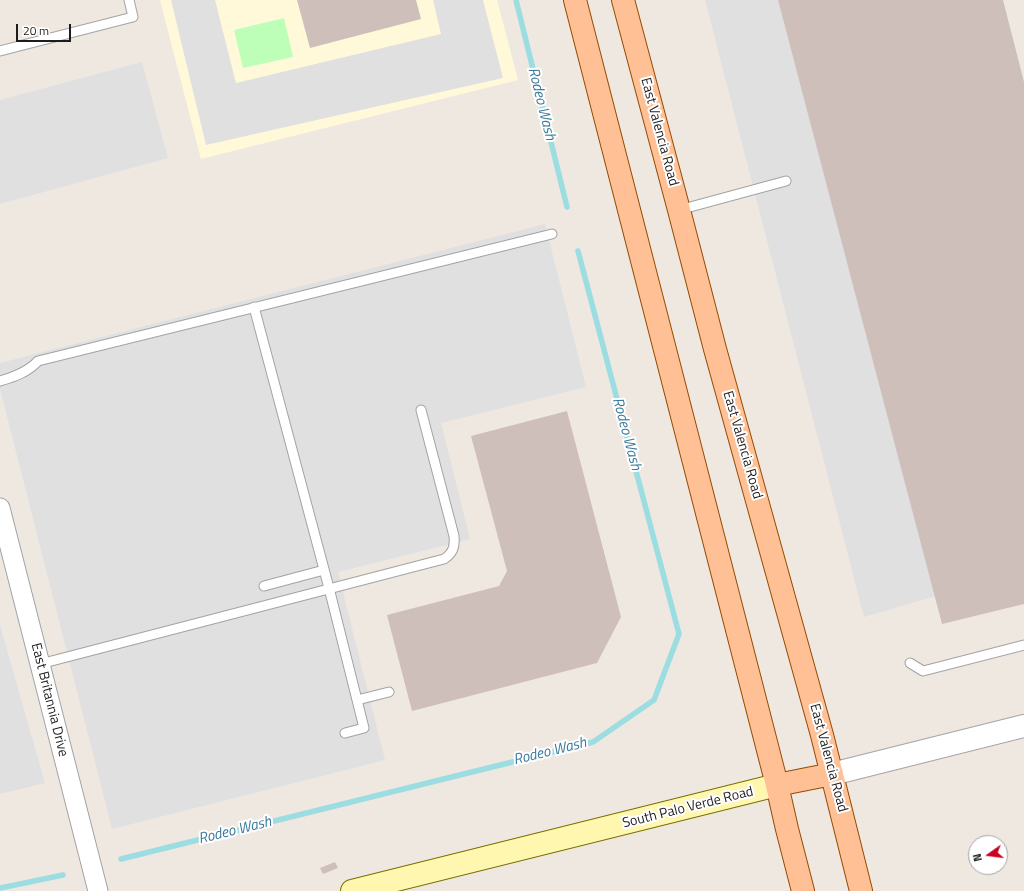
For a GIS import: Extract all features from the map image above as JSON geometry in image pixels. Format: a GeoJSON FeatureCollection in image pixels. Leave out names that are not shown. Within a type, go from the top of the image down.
{"type":"FeatureCollection","features":[{"type":"Feature","properties":{"kind":"main road"},"geometry":{"type":"LineString","coordinates":[[575,0],[803,891]]}},
{"type":"Feature","properties":{"kind":"main road","name":"East Valencia Road"},"geometry":{"type":"LineString","coordinates":[[623,0],[715,349],[832,774],[861,891]]}},
{"type":"Feature","properties":{"kind":"main road","name":"South Palo Verde Road"},"geometry":{"type":"LineString","coordinates":[[352,891],[777,785],[832,774]]}},
{"type":"Feature","properties":{"kind":"street","name":"East Britannia Drive"},"geometry":{"type":"LineString","coordinates":[[0,508],[98,891]]}},
{"type":"Feature","properties":{"kind":"street","name":"South Palo Verde Road"},"geometry":{"type":"LineString","coordinates":[[832,774],[1024,726]]}},
{"type":"Feature","properties":{"kind":"lane"},"geometry":{"type":"LineString","coordinates":[[0,51],[133,17],[129,0]]}},
{"type":"Feature","properties":{"kind":"lane"},"geometry":{"type":"LineString","coordinates":[[679,210],[786,182]]}},
{"type":"Feature","properties":{"kind":"lane"},"geometry":{"type":"LineString","coordinates":[[0,381],[31,369],[38,361],[552,234]]}},
{"type":"Feature","properties":{"kind":"lane"},"geometry":{"type":"LineString","coordinates":[[254,308],[329,588],[364,728],[345,733]]}},
{"type":"Feature","properties":{"kind":"lane"},"geometry":{"type":"LineString","coordinates":[[40,664],[444,559],[451,554],[454,546],[454,536],[421,410]]}},
{"type":"Feature","properties":{"kind":"lane"},"geometry":{"type":"LineString","coordinates":[[264,586],[324,570]]}},
{"type":"Feature","properties":{"kind":"lane"},"geometry":{"type":"LineString","coordinates":[[910,663],[923,671],[1024,645]]}},
{"type":"Feature","properties":{"kind":"lane"},"geometry":{"type":"LineString","coordinates":[[357,700],[389,692]]}},
{"type":"Feature","properties":{"kind":"shaded area"},"geometry":{"type":"Polygon","coordinates":[[[160,0],[497,0],[518,80],[201,159],[160,0]]]}},
{"type":"Feature","properties":{"kind":"shaded area"},"geometry":{"type":"Polygon","coordinates":[[[171,0],[215,0],[236,83],[441,34],[433,0],[483,0],[503,78],[206,145],[171,0]]]}},
{"type":"Feature","properties":{"kind":"shaded area"},"geometry":{"type":"Polygon","coordinates":[[[705,0],[778,0],[936,596],[864,617],[705,0]]]}},
{"type":"Feature","properties":{"kind":"shaded area"},"geometry":{"type":"Polygon","coordinates":[[[142,62],[168,158],[0,204],[0,100],[142,62]]]}},
{"type":"Feature","properties":{"kind":"shaded area"},"geometry":{"type":"Polygon","coordinates":[[[545,224],[586,387],[441,423],[470,539],[338,572],[385,760],[112,829],[0,389],[0,363],[545,224]]]}},
{"type":"Feature","properties":{"kind":"shaded area"},"geometry":{"type":"Polygon","coordinates":[[[0,625],[45,783],[0,794],[0,625]]]}},
{"type":"Feature","properties":{"kind":"green space"},"geometry":{"type":"Polygon","coordinates":[[[284,18],[293,57],[243,68],[234,30],[284,18]]]}},
{"type":"Feature","properties":{"kind":"building"},"geometry":{"type":"Polygon","coordinates":[[[297,0],[416,0],[421,19],[310,48],[297,0]]]}},
{"type":"Feature","properties":{"kind":"building"},"geometry":{"type":"Polygon","coordinates":[[[778,0],[1003,0],[1024,82],[1024,604],[942,624],[778,0]]]}},
{"type":"Feature","properties":{"kind":"building"},"geometry":{"type":"Polygon","coordinates":[[[567,411],[621,617],[597,663],[412,711],[387,615],[499,586],[507,571],[471,436],[567,411]]]}},
{"type":"Feature","properties":{"kind":"building"},"geometry":{"type":"Polygon","coordinates":[[[335,862],[338,868],[323,874],[320,868],[335,862]]]}},
{"type":"Feature","properties":{"kind":"waterway","name":"Rodeo Wash"},"geometry":{"type":"LineString","coordinates":[[516,0],[567,207]]}},
{"type":"Feature","properties":{"kind":"waterway","name":"Rodeo Wash"},"geometry":{"type":"LineString","coordinates":[[121,859],[593,742],[654,700],[679,634],[578,251]]}},
{"type":"Feature","properties":{"kind":"waterway","name":"Rodeo Wash"},"geometry":{"type":"LineString","coordinates":[[0,888],[63,875]]}}]}
